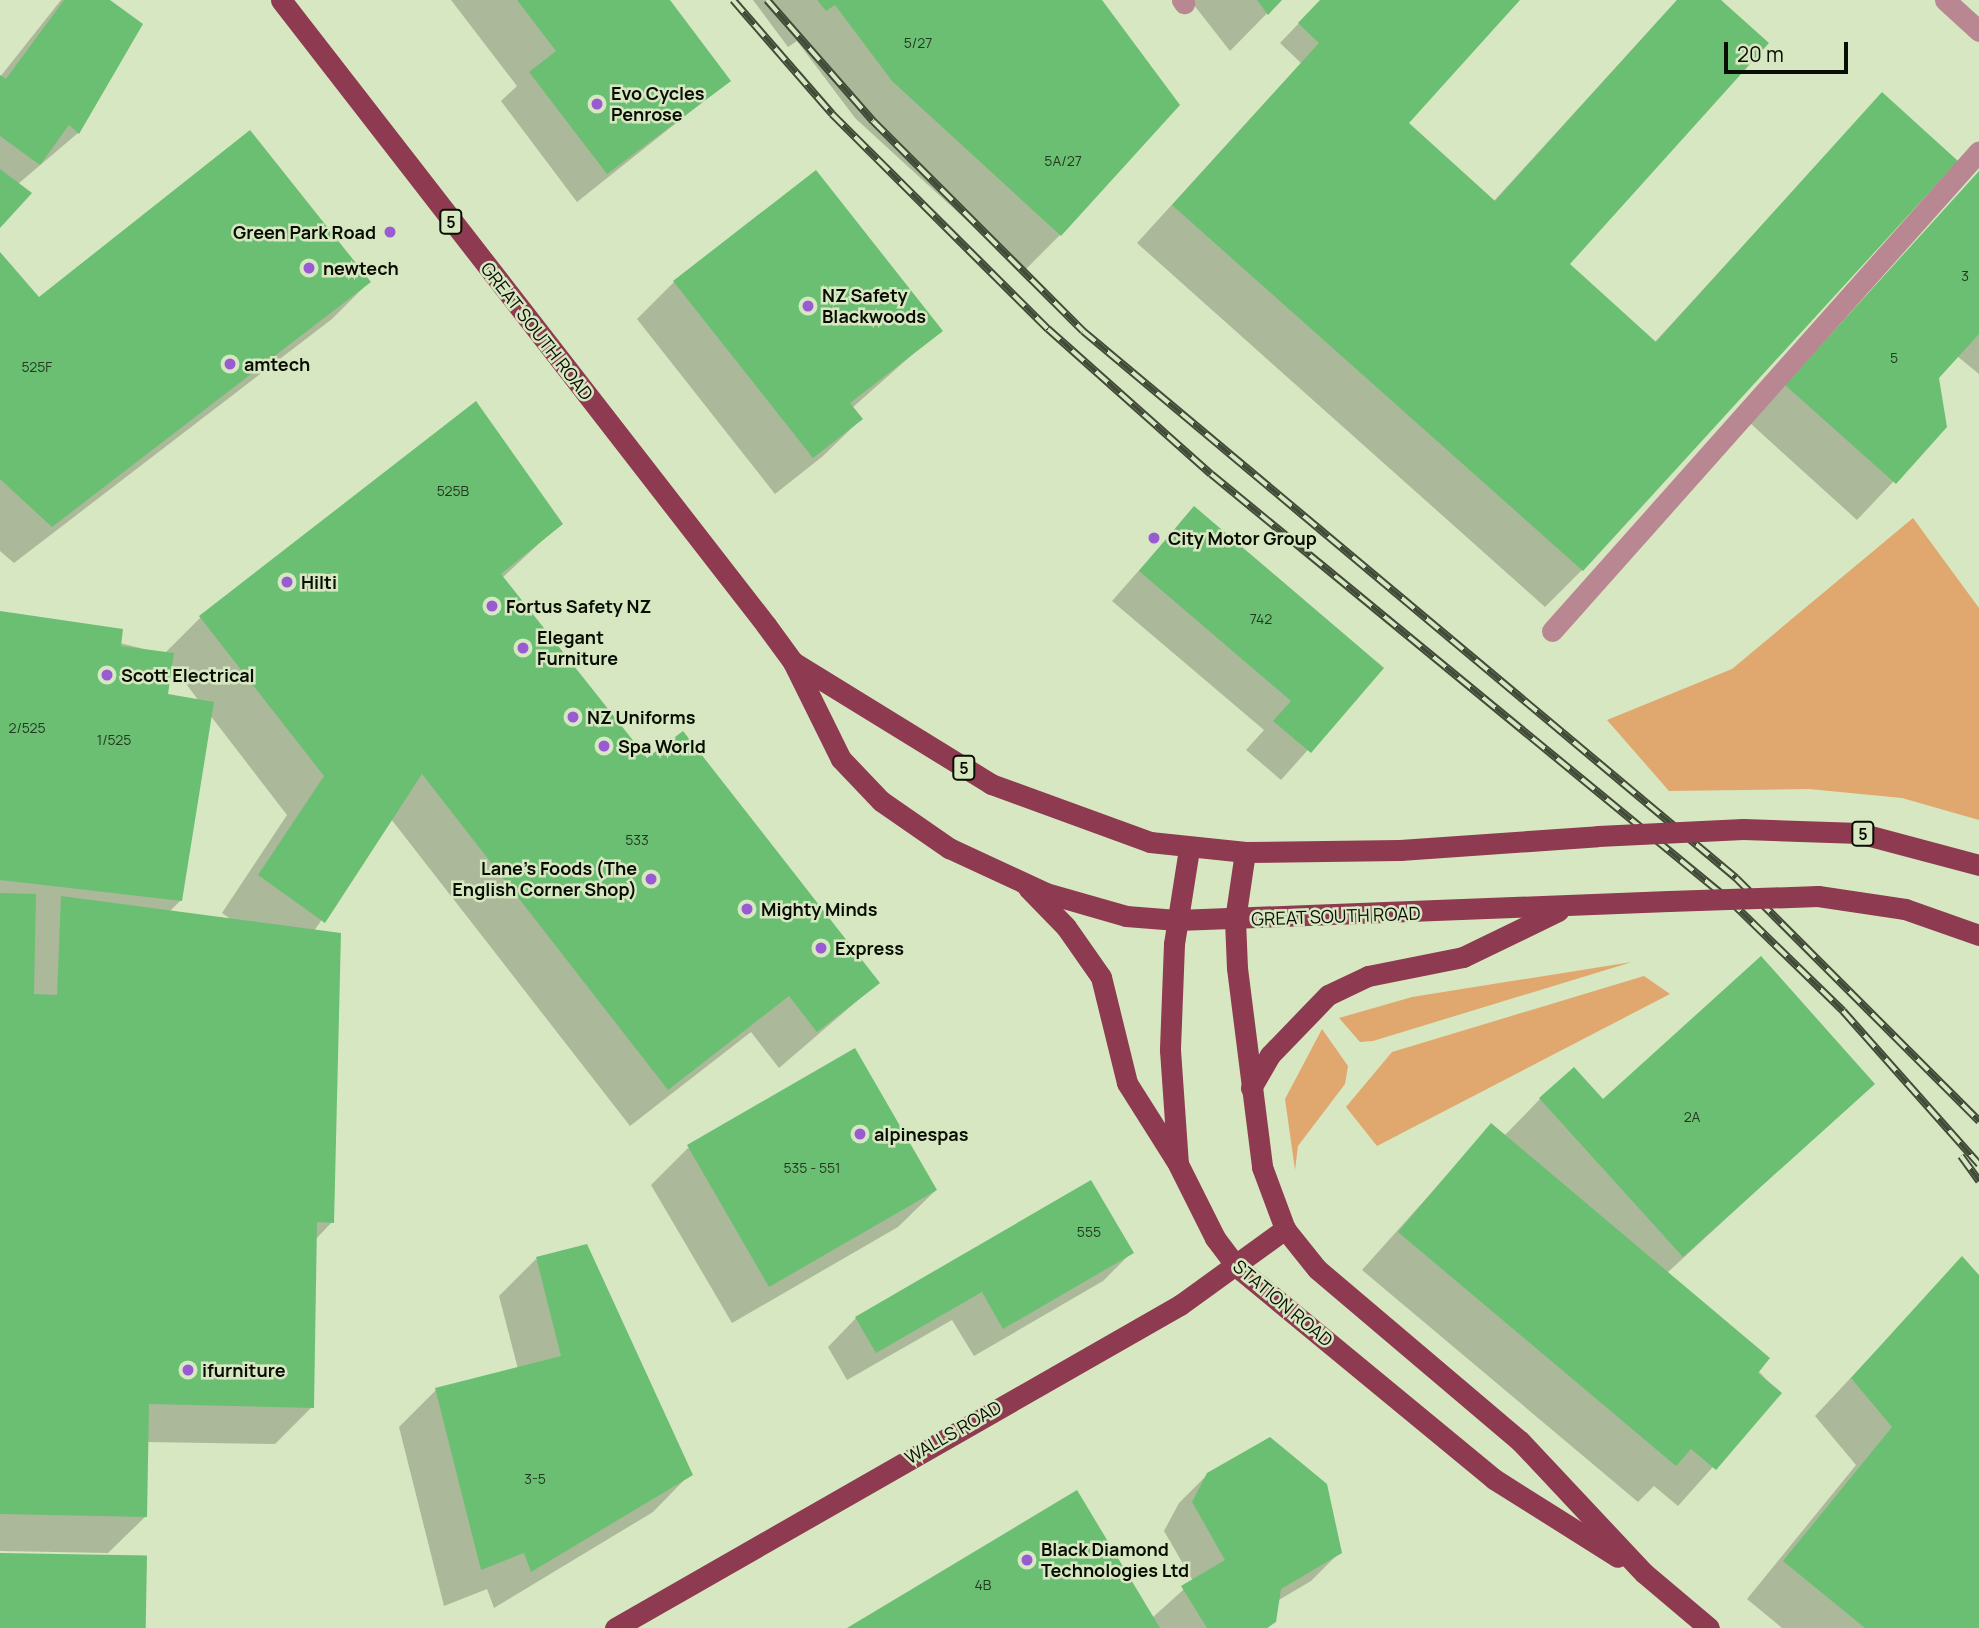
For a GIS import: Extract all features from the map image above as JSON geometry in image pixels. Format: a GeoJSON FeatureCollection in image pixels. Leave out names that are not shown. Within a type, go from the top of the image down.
{"type":"FeatureCollection","features":[{"type":"Feature","properties":{"kind":"main road","name":"GREAT SOUTH ROAD"},"geometry":{"type":"LineString","coordinates":[[281,0],[793,662],[841,759],[881,801],[949,848],[1024,884],[1126,916],[1177,920],[1235,920],[1818,896],[1905,909],[1979,935]]}},
{"type":"Feature","properties":{"kind":"main road","name":"GREAT SOUTH ROAD"},"geometry":{"type":"LineString","coordinates":[[793,662],[991,784],[1106,829],[1189,849],[1245,852],[1400,850],[1743,829],[1859,833],[1979,865]]}},
{"type":"Feature","properties":{"kind":"main road","name":"STATION ROAD"},"geometry":{"type":"LineString","coordinates":[[1189,849],[1177,920],[1169,1012],[1178,1164],[1237,1267],[1494,1479],[1644,1573]]}},
{"type":"Feature","properties":{"kind":"main road","name":"STATION ROAD"},"geometry":{"type":"LineString","coordinates":[[1245,852],[1235,920],[1251,1088],[1262,1167],[1285,1229],[1317,1269],[1520,1441],[1644,1573],[1709,1628]]}},
{"type":"Feature","properties":{"kind":"main road"},"geometry":{"type":"LineString","coordinates":[[1024,884],[1066,927],[1101,976],[1128,1083],[1178,1164]]}},
{"type":"Feature","properties":{"kind":"main road"},"geometry":{"type":"LineString","coordinates":[[1251,1088],[1293,1028],[1328,995],[1368,976],[1463,957],[1566,907]]}},
{"type":"Feature","properties":{"kind":"main road","name":"WALLS ROAD"},"geometry":{"type":"LineString","coordinates":[[615,1628],[1237,1267],[1285,1229]]}},
{"type":"Feature","properties":{"kind":"street"},"geometry":{"type":"LineString","coordinates":[[1945,0],[1979,31]]}},
{"type":"Feature","properties":{"kind":"street"},"geometry":{"type":"LineString","coordinates":[[1552,631],[1979,151]]}},
{"type":"Feature","properties":{"kind":"shaded area"},"geometry":{"type":"Polygon","coordinates":[[[1913,518],[1979,608],[1979,820],[1902,798],[1809,789],[1669,791],[1607,720],[1732,669],[1913,518]]]}},
{"type":"Feature","properties":{"kind":"shaded area"},"geometry":{"type":"Polygon","coordinates":[[[1632,962],[1373,1041],[1360,1042],[1339,1018],[1412,997],[1632,962]]]}},
{"type":"Feature","properties":{"kind":"shaded area"},"geometry":{"type":"Polygon","coordinates":[[[1644,976],[1670,994],[1377,1146],[1346,1107],[1392,1052],[1644,976]]]}},
{"type":"Feature","properties":{"kind":"shaded area"},"geometry":{"type":"Polygon","coordinates":[[[1322,1029],[1348,1066],[1345,1084],[1298,1146],[1295,1170],[1285,1099],[1322,1029]]]}},
{"type":"Feature","properties":{"kind":"building"},"geometry":{"type":"Polygon","coordinates":[[[64,0],[110,0],[143,24],[79,134],[69,125],[40,165],[0,136],[0,75],[6,79],[64,0]]]}},
{"type":"Feature","properties":{"kind":"building"},"geometry":{"type":"Polygon","coordinates":[[[517,0],[670,0],[731,81],[607,174],[529,72],[556,51],[517,0]]]}},
{"type":"Feature","properties":{"kind":"building"},"geometry":{"type":"Polygon","coordinates":[[[817,0],[1102,0],[1180,105],[1061,236],[892,81],[835,5],[826,11],[817,0]]]}},
{"type":"Feature","properties":{"kind":"building"},"geometry":{"type":"Polygon","coordinates":[[[1257,0],[1282,0],[1268,15],[1257,0]]]}},
{"type":"Feature","properties":{"kind":"building"},"geometry":{"type":"Polygon","coordinates":[[[1320,0],[1520,0],[1409,123],[1495,201],[1677,0],[1721,0],[1769,43],[1570,264],[1656,342],[1882,92],[1958,161],[1583,571],[1172,205],[1319,43],[1298,23],[1320,0]]]}},
{"type":"Feature","properties":{"kind":"building"},"geometry":{"type":"Polygon","coordinates":[[[250,130],[371,282],[52,527],[0,479],[0,252],[39,297],[250,130]]]}},
{"type":"Feature","properties":{"kind":"building"},"geometry":{"type":"Polygon","coordinates":[[[0,169],[32,193],[0,228],[0,169]]]}},
{"type":"Feature","properties":{"kind":"building","name":"NZ Safety Blackwoods"},"geometry":{"type":"Polygon","coordinates":[[[816,170],[943,331],[850,403],[863,419],[813,458],[673,281],[816,170]]]}},
{"type":"Feature","properties":{"kind":"building"},"geometry":{"type":"Polygon","coordinates":[[[1979,171],[1979,334],[1939,378],[1947,427],[1896,484],[1785,385],[1979,171]]]}},
{"type":"Feature","properties":{"kind":"building"},"geometry":{"type":"Polygon","coordinates":[[[476,401],[563,524],[501,574],[647,758],[683,731],[880,983],[817,1032],[789,996],[668,1090],[422,774],[325,923],[258,875],[324,776],[199,616],[476,401]]]}},
{"type":"Feature","properties":{"kind":"building"},"geometry":{"type":"Polygon","coordinates":[[[1194,506],[1384,668],[1311,753],[1273,721],[1291,701],[1139,571],[1194,506]]]}},
{"type":"Feature","properties":{"kind":"building"},"geometry":{"type":"Polygon","coordinates":[[[0,611],[123,629],[121,646],[174,653],[168,694],[214,702],[182,901],[0,880],[0,611]]]}},
{"type":"Feature","properties":{"kind":"building"},"geometry":{"type":"Polygon","coordinates":[[[0,893],[36,894],[34,994],[57,995],[61,896],[341,933],[334,1223],[317,1222],[314,1408],[149,1404],[147,1517],[0,1514],[0,893]]]}},
{"type":"Feature","properties":{"kind":"building"},"geometry":{"type":"Polygon","coordinates":[[[1761,956],[1875,1084],[1683,1257],[1539,1098],[1574,1067],[1603,1099],[1761,956]]]}},
{"type":"Feature","properties":{"kind":"building"},"geometry":{"type":"Polygon","coordinates":[[[855,1048],[937,1190],[769,1287],[687,1145],[855,1048]]]}},
{"type":"Feature","properties":{"kind":"building"},"geometry":{"type":"Polygon","coordinates":[[[1491,1123],[1770,1358],[1758,1373],[1782,1393],[1716,1470],[1691,1449],[1676,1466],[1398,1232],[1491,1123]]]}},
{"type":"Feature","properties":{"kind":"building"},"geometry":{"type":"Polygon","coordinates":[[[1091,1180],[1134,1253],[1003,1329],[982,1292],[876,1353],[855,1317],[1091,1180]]]}},
{"type":"Feature","properties":{"kind":"building"},"geometry":{"type":"Polygon","coordinates":[[[587,1244],[693,1475],[531,1572],[524,1553],[481,1570],[435,1388],[561,1356],[536,1257],[587,1244]]]}},
{"type":"Feature","properties":{"kind":"building"},"geometry":{"type":"Polygon","coordinates":[[[1962,1256],[1979,1275],[1979,1628],[1865,1628],[1783,1561],[1892,1427],[1851,1378],[1962,1256]]]}},
{"type":"Feature","properties":{"kind":"building"},"geometry":{"type":"Polygon","coordinates":[[[1270,1437],[1327,1484],[1342,1553],[1281,1589],[1276,1622],[1267,1628],[1207,1628],[1181,1586],[1225,1560],[1192,1502],[1207,1473],[1270,1437]]]}},
{"type":"Feature","properties":{"kind":"building"},"geometry":{"type":"Polygon","coordinates":[[[1077,1490],[1160,1628],[847,1628],[1077,1490]]]}},
{"type":"Feature","properties":{"kind":"building"},"geometry":{"type":"Polygon","coordinates":[[[0,1553],[147,1556],[146,1628],[0,1628],[0,1553]]]}},
{"type":"Feature","properties":{"kind":"railway"},"geometry":{"type":"LineString","coordinates":[[733,0],[832,114],[1048,329],[1211,474],[1729,900],[1843,1011],[1979,1164]]}},
{"type":"Feature","properties":{"kind":"railway"},"geometry":{"type":"LineString","coordinates":[[767,0],[873,121],[1083,331],[1736,878],[1979,1121]]}},
{"type":"Feature","properties":{"kind":"railway"},"geometry":{"type":"LineString","coordinates":[[1961,1156],[1979,1181]]}},
{"type":"Feature","properties":{"kind":"place","name":"Evo Cycles Penrose"},"geometry":{"type":"Point","coordinates":[597,104]}},
{"type":"Feature","properties":{"kind":"place","name":"Green Park Road"},"geometry":{"type":"Point","coordinates":[390,232]}},
{"type":"Feature","properties":{"kind":"place","name":"newtech"},"geometry":{"type":"Point","coordinates":[309,268]}},
{"type":"Feature","properties":{"kind":"place","name":"NZ Safety Blackwoods"},"geometry":{"type":"Point","coordinates":[808,306]}},
{"type":"Feature","properties":{"kind":"place","name":"amtech"},"geometry":{"type":"Point","coordinates":[230,364]}},
{"type":"Feature","properties":{"kind":"place","name":"City Motor Group"},"geometry":{"type":"Point","coordinates":[1154,538]}},
{"type":"Feature","properties":{"kind":"place","name":"Hilti"},"geometry":{"type":"Point","coordinates":[287,582]}},
{"type":"Feature","properties":{"kind":"place","name":"Fortus Safety NZ"},"geometry":{"type":"Point","coordinates":[492,606]}},
{"type":"Feature","properties":{"kind":"place","name":"Elegant Furniture"},"geometry":{"type":"Point","coordinates":[523,648]}},
{"type":"Feature","properties":{"kind":"place","name":"Scott Electrical"},"geometry":{"type":"Point","coordinates":[107,675]}},
{"type":"Feature","properties":{"kind":"place","name":"NZ Uniforms"},"geometry":{"type":"Point","coordinates":[573,717]}},
{"type":"Feature","properties":{"kind":"place","name":"Spa World"},"geometry":{"type":"Point","coordinates":[604,746]}},
{"type":"Feature","properties":{"kind":"place","name":"Lane's Foods (The English Corner Shop)"},"geometry":{"type":"Point","coordinates":[651,879]}},
{"type":"Feature","properties":{"kind":"place","name":"Mighty Minds"},"geometry":{"type":"Point","coordinates":[747,909]}},
{"type":"Feature","properties":{"kind":"place","name":"Express"},"geometry":{"type":"Point","coordinates":[821,948]}},
{"type":"Feature","properties":{"kind":"place","name":"alpinespas"},"geometry":{"type":"Point","coordinates":[860,1134]}},
{"type":"Feature","properties":{"kind":"place","name":"ifurniture"},"geometry":{"type":"Point","coordinates":[188,1370]}},
{"type":"Feature","properties":{"kind":"place","name":"Black Diamond Technologies Ltd"},"geometry":{"type":"Point","coordinates":[1027,1560]}}]}
